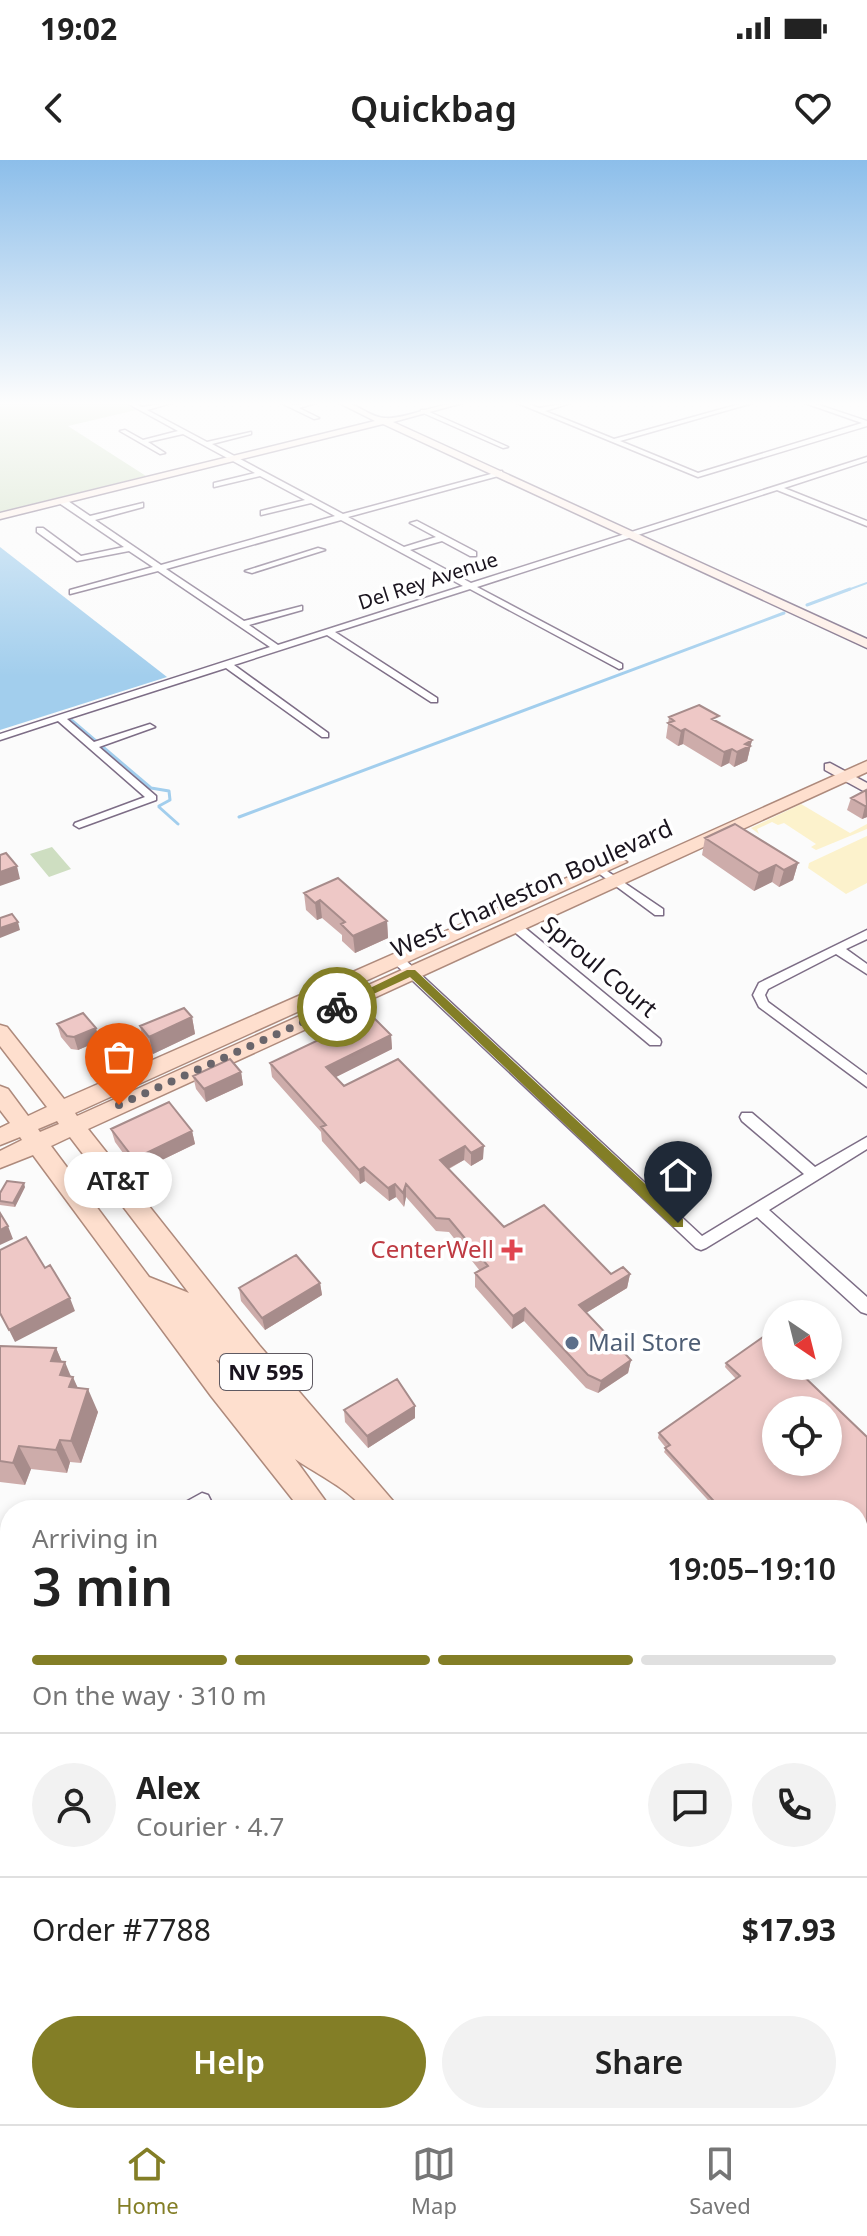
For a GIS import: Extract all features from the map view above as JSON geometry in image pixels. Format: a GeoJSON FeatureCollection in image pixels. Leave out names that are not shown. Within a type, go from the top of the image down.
{"type":"FeatureCollection","features":[{"type":"Feature","properties":{"kind":"main road","name":"West Charleston Boulevard"},"geometry":{"type":"LineString","coordinates":[[0,1160],[30,1134],[838,772],[867,751]]}},
{"type":"Feature","properties":{"kind":"main road","name":"West Charleston Boulevard"},"geometry":{"type":"LineString","coordinates":[[838,772],[867,766]]}},
{"type":"Feature","properties":{"kind":"main road","name":"West Charleston Boulevard"},"geometry":{"type":"LineString","coordinates":[[405,966],[515,926],[608,875]]}},
{"type":"Feature","properties":{"kind":"main road","name":"NV 595"},"geometry":{"type":"LineString","coordinates":[[0,1032],[250,1353],[374,1500]]}},
{"type":"Feature","properties":{"kind":"main road","name":"NV 595"},"geometry":{"type":"LineString","coordinates":[[0,1094],[220,1388],[310,1500]]}},
{"type":"Feature","properties":{"kind":"main road","name":"West Charleston Boulevard"},"geometry":{"type":"LineString","coordinates":[[0,1137],[30,1134]]}},
{"type":"Feature","properties":{"kind":"main road"},"geometry":{"type":"LineString","coordinates":[[141,1284],[177,1297],[223,1354],[236,1357],[250,1353]]}},
{"type":"Feature","properties":{"kind":"main road"},"geometry":{"type":"LineString","coordinates":[[220,1388],[241,1384],[252,1390],[299,1447],[373,1500]]}},
{"type":"Feature","properties":{"kind":"street"},"geometry":{"type":"LineString","coordinates":[[0,516],[92,494]]}},
{"type":"Feature","properties":{"kind":"street"},"geometry":{"type":"LineString","coordinates":[[297,494],[619,666]]}},
{"type":"Feature","properties":{"kind":"street"},"geometry":{"type":"LineString","coordinates":[[73,592],[425,494]]}},
{"type":"Feature","properties":{"kind":"street"},"geometry":{"type":"LineString","coordinates":[[543,494],[867,644]]}},
{"type":"Feature","properties":{"kind":"street","name":"Del Rey Avenue"},"geometry":{"type":"LineString","coordinates":[[0,737],[759,494]]}},
{"type":"Feature","properties":{"kind":"street"},"geometry":{"type":"LineString","coordinates":[[791,494],[867,524]]}},
{"type":"Feature","properties":{"kind":"street"},"geometry":{"type":"LineString","coordinates":[[62,501],[277,648]]}},
{"type":"Feature","properties":{"kind":"street"},"geometry":{"type":"LineString","coordinates":[[264,513],[311,501]]}},
{"type":"Feature","properties":{"kind":"street"},"geometry":{"type":"LineString","coordinates":[[89,519],[140,505]]}},
{"type":"Feature","properties":{"kind":"street"},"geometry":{"type":"LineString","coordinates":[[414,523],[473,554]]}},
{"type":"Feature","properties":{"kind":"street"},"geometry":{"type":"LineString","coordinates":[[40,530],[80,559],[131,548]]}},
{"type":"Feature","properties":{"kind":"street"},"geometry":{"type":"LineString","coordinates":[[402,550],[442,538]]}},
{"type":"Feature","properties":{"kind":"street"},"geometry":{"type":"LineString","coordinates":[[254,541],[264,548]]}},
{"type":"Feature","properties":{"kind":"street"},"geometry":{"type":"LineString","coordinates":[[249,571],[321,550]]}},
{"type":"Feature","properties":{"kind":"street"},"geometry":{"type":"LineString","coordinates":[[274,554],[284,560]]}},
{"type":"Feature","properties":{"kind":"street"},"geometry":{"type":"LineString","coordinates":[[244,624],[299,608]]}},
{"type":"Feature","properties":{"kind":"street"},"geometry":{"type":"LineString","coordinates":[[328,632],[434,700]]}},
{"type":"Feature","properties":{"kind":"street"},"geometry":{"type":"LineString","coordinates":[[227,664],[325,735]]}},
{"type":"Feature","properties":{"kind":"street"},"geometry":{"type":"LineString","coordinates":[[60,718],[152,798],[79,825]]}},
{"type":"Feature","properties":{"kind":"street"},"geometry":{"type":"LineString","coordinates":[[92,746],[150,727]]}},
{"type":"Feature","properties":{"kind":"street"},"geometry":{"type":"LineString","coordinates":[[838,772],[867,789]]}},
{"type":"Feature","properties":{"kind":"street"},"geometry":{"type":"LineString","coordinates":[[608,875],[659,912]]}},
{"type":"Feature","properties":{"kind":"street","name":"Sproul Court"},"geometry":{"type":"LineString","coordinates":[[515,926],[655,1042]]}},
{"type":"Feature","properties":{"kind":"street"},"geometry":{"type":"LineString","coordinates":[[867,934],[763,986],[759,995],[763,1004],[867,1082]]}},
{"type":"Feature","properties":{"kind":"street"},"geometry":{"type":"LineString","coordinates":[[837,949],[867,970]]}},
{"type":"Feature","properties":{"kind":"street"},"geometry":{"type":"LineString","coordinates":[[405,966],[701,1244],[867,1142]]}},
{"type":"Feature","properties":{"kind":"street"},"geometry":{"type":"LineString","coordinates":[[747,1117],[814,1174]]}},
{"type":"Feature","properties":{"kind":"street"},"geometry":{"type":"LineString","coordinates":[[758,1209],[867,1307]]}},
{"type":"Feature","properties":{"kind":"green space"},"geometry":{"type":"Polygon","coordinates":[[[0,494],[74,494],[0,512],[0,494]]]}},
{"type":"Feature","properties":{"kind":"green space"},"geometry":{"type":"Polygon","coordinates":[[[52,847],[71,869],[49,877],[30,854],[52,847]]]}},
{"type":"Feature","properties":{"kind":"sand"},"geometry":{"type":"Polygon","coordinates":[[[801,804],[850,833],[867,824],[867,829],[816,850],[811,847],[816,844],[784,823],[778,825],[772,822],[757,829],[759,834],[751,828],[801,804]]]}},
{"type":"Feature","properties":{"kind":"sand"},"geometry":{"type":"Polygon","coordinates":[[[867,836],[867,883],[846,894],[808,868],[809,863],[867,836]]]}},
{"type":"Feature","properties":{"kind":"water"},"geometry":{"type":"Polygon","coordinates":[[[0,547],[167,677],[0,730],[0,547]]]}},
{"type":"Feature","properties":{"kind":"building"},"geometry":{"type":"Polygon","coordinates":[[[699,705],[719,716],[712,719],[752,740],[745,744],[750,746],[737,752],[732,749],[724,752],[685,729],[681,731],[668,723],[674,721],[669,717],[699,705]]]}},
{"type":"Feature","properties":{"kind":"building"},"geometry":{"type":"Polygon","coordinates":[[[866,790],[867,806],[851,798],[866,790]]]}},
{"type":"Feature","properties":{"kind":"building"},"geometry":{"type":"Polygon","coordinates":[[[735,824],[798,863],[784,870],[776,865],[759,873],[705,838],[735,824]]]}},
{"type":"Feature","properties":{"kind":"building"},"geometry":{"type":"Polygon","coordinates":[[[6,853],[17,866],[0,872],[0,855],[6,853]]]}},
{"type":"Feature","properties":{"kind":"building"},"geometry":{"type":"Polygon","coordinates":[[[338,878],[387,921],[353,936],[341,924],[345,922],[320,900],[315,903],[304,893],[338,878]]]}},
{"type":"Feature","properties":{"kind":"building"},"geometry":{"type":"Polygon","coordinates":[[[12,914],[18,922],[0,928],[0,918],[12,914]]]}},
{"type":"Feature","properties":{"kind":"building"},"geometry":{"type":"Polygon","coordinates":[[[184,1008],[192,1017],[149,1037],[140,1026],[184,1008]]]}},
{"type":"Feature","properties":{"kind":"building"},"geometry":{"type":"Polygon","coordinates":[[[83,1013],[96,1028],[74,1037],[67,1036],[57,1024],[83,1013]]]}},
{"type":"Feature","properties":{"kind":"building"},"geometry":{"type":"Polygon","coordinates":[[[371,1015],[391,1035],[326,1067],[344,1086],[398,1059],[484,1146],[471,1153],[465,1146],[440,1160],[504,1227],[544,1205],[611,1274],[623,1267],[630,1274],[579,1305],[631,1360],[601,1381],[588,1375],[525,1308],[513,1316],[475,1273],[488,1266],[449,1219],[436,1218],[406,1184],[403,1193],[395,1184],[388,1188],[364,1167],[359,1170],[321,1127],[326,1125],[270,1063],[371,1015]]]}},
{"type":"Feature","properties":{"kind":"building"},"geometry":{"type":"Polygon","coordinates":[[[230,1059],[241,1072],[204,1089],[193,1076],[230,1059]]]}},
{"type":"Feature","properties":{"kind":"building"},"geometry":{"type":"Polygon","coordinates":[[[169,1102],[192,1131],[134,1159],[111,1129],[169,1102]]]}},
{"type":"Feature","properties":{"kind":"building"},"geometry":{"type":"Polygon","coordinates":[[[7,1181],[24,1183],[13,1203],[0,1201],[0,1193],[7,1181]]]}},
{"type":"Feature","properties":{"kind":"building"},"geometry":{"type":"Polygon","coordinates":[[[0,1213],[8,1226],[0,1230],[0,1213]]]}},
{"type":"Feature","properties":{"kind":"building"},"geometry":{"type":"Polygon","coordinates":[[[26,1237],[45,1268],[50,1265],[70,1298],[9,1330],[0,1313],[0,1250],[26,1237]]]}},
{"type":"Feature","properties":{"kind":"building"},"geometry":{"type":"Polygon","coordinates":[[[296,1255],[320,1283],[262,1318],[239,1288],[296,1255]]]}},
{"type":"Feature","properties":{"kind":"building"},"geometry":{"type":"Polygon","coordinates":[[[762,1338],[762,1380],[808,1380],[824,1396],[762,1396],[762,1476],[842,1476],[842,1413],[867,1437],[867,1500],[713,1500],[665,1448],[670,1445],[659,1433],[740,1376],[726,1363],[762,1338]]]}},
{"type":"Feature","properties":{"kind":"building"},"geometry":{"type":"Polygon","coordinates":[[[0,1346],[56,1348],[51,1361],[65,1362],[60,1375],[73,1377],[69,1387],[88,1389],[71,1441],[60,1440],[56,1450],[19,1446],[13,1463],[0,1461],[0,1346]]]}},
{"type":"Feature","properties":{"kind":"building"},"geometry":{"type":"Polygon","coordinates":[[[397,1379],[415,1406],[367,1436],[344,1410],[397,1379]]]}},
{"type":"Feature","properties":{"kind":"waterway"},"geometry":{"type":"LineString","coordinates":[[845,591],[867,583]]}},
{"type":"Feature","properties":{"kind":"waterway"},"geometry":{"type":"LineString","coordinates":[[807,605],[850,589]]}},
{"type":"Feature","properties":{"kind":"waterway"},"geometry":{"type":"LineString","coordinates":[[239,817],[784,613]]}},
{"type":"Feature","properties":{"kind":"waterway"},"geometry":{"type":"LineString","coordinates":[[69,718],[151,788],[169,791],[170,800],[159,806]]}},
{"type":"Feature","properties":{"kind":"waterway"},"geometry":{"type":"LineString","coordinates":[[159,807],[178,824]]}},
{"type":"Feature","properties":{"kind":"way so far"},"geometry":{"type":"LineString","coordinates":[[119,1105],[337,1007]]}},
{"type":"Feature","properties":{"kind":"place","name":"AT&T"},"geometry":{"type":"Point","coordinates":[119,1105]}},
{"type":"Feature","properties":{"kind":"place","name":"CenterWell"},"geometry":{"type":"Point","coordinates":[512,1250]}},
{"type":"Feature","properties":{"kind":"place","name":"Mail Store"},"geometry":{"type":"Point","coordinates":[572,1343]}},
{"type":"Feature","properties":{"kind":"route"},"geometry":{"type":"LineString","coordinates":[[337,1007],[411,972],[678,1223]]}}]}
